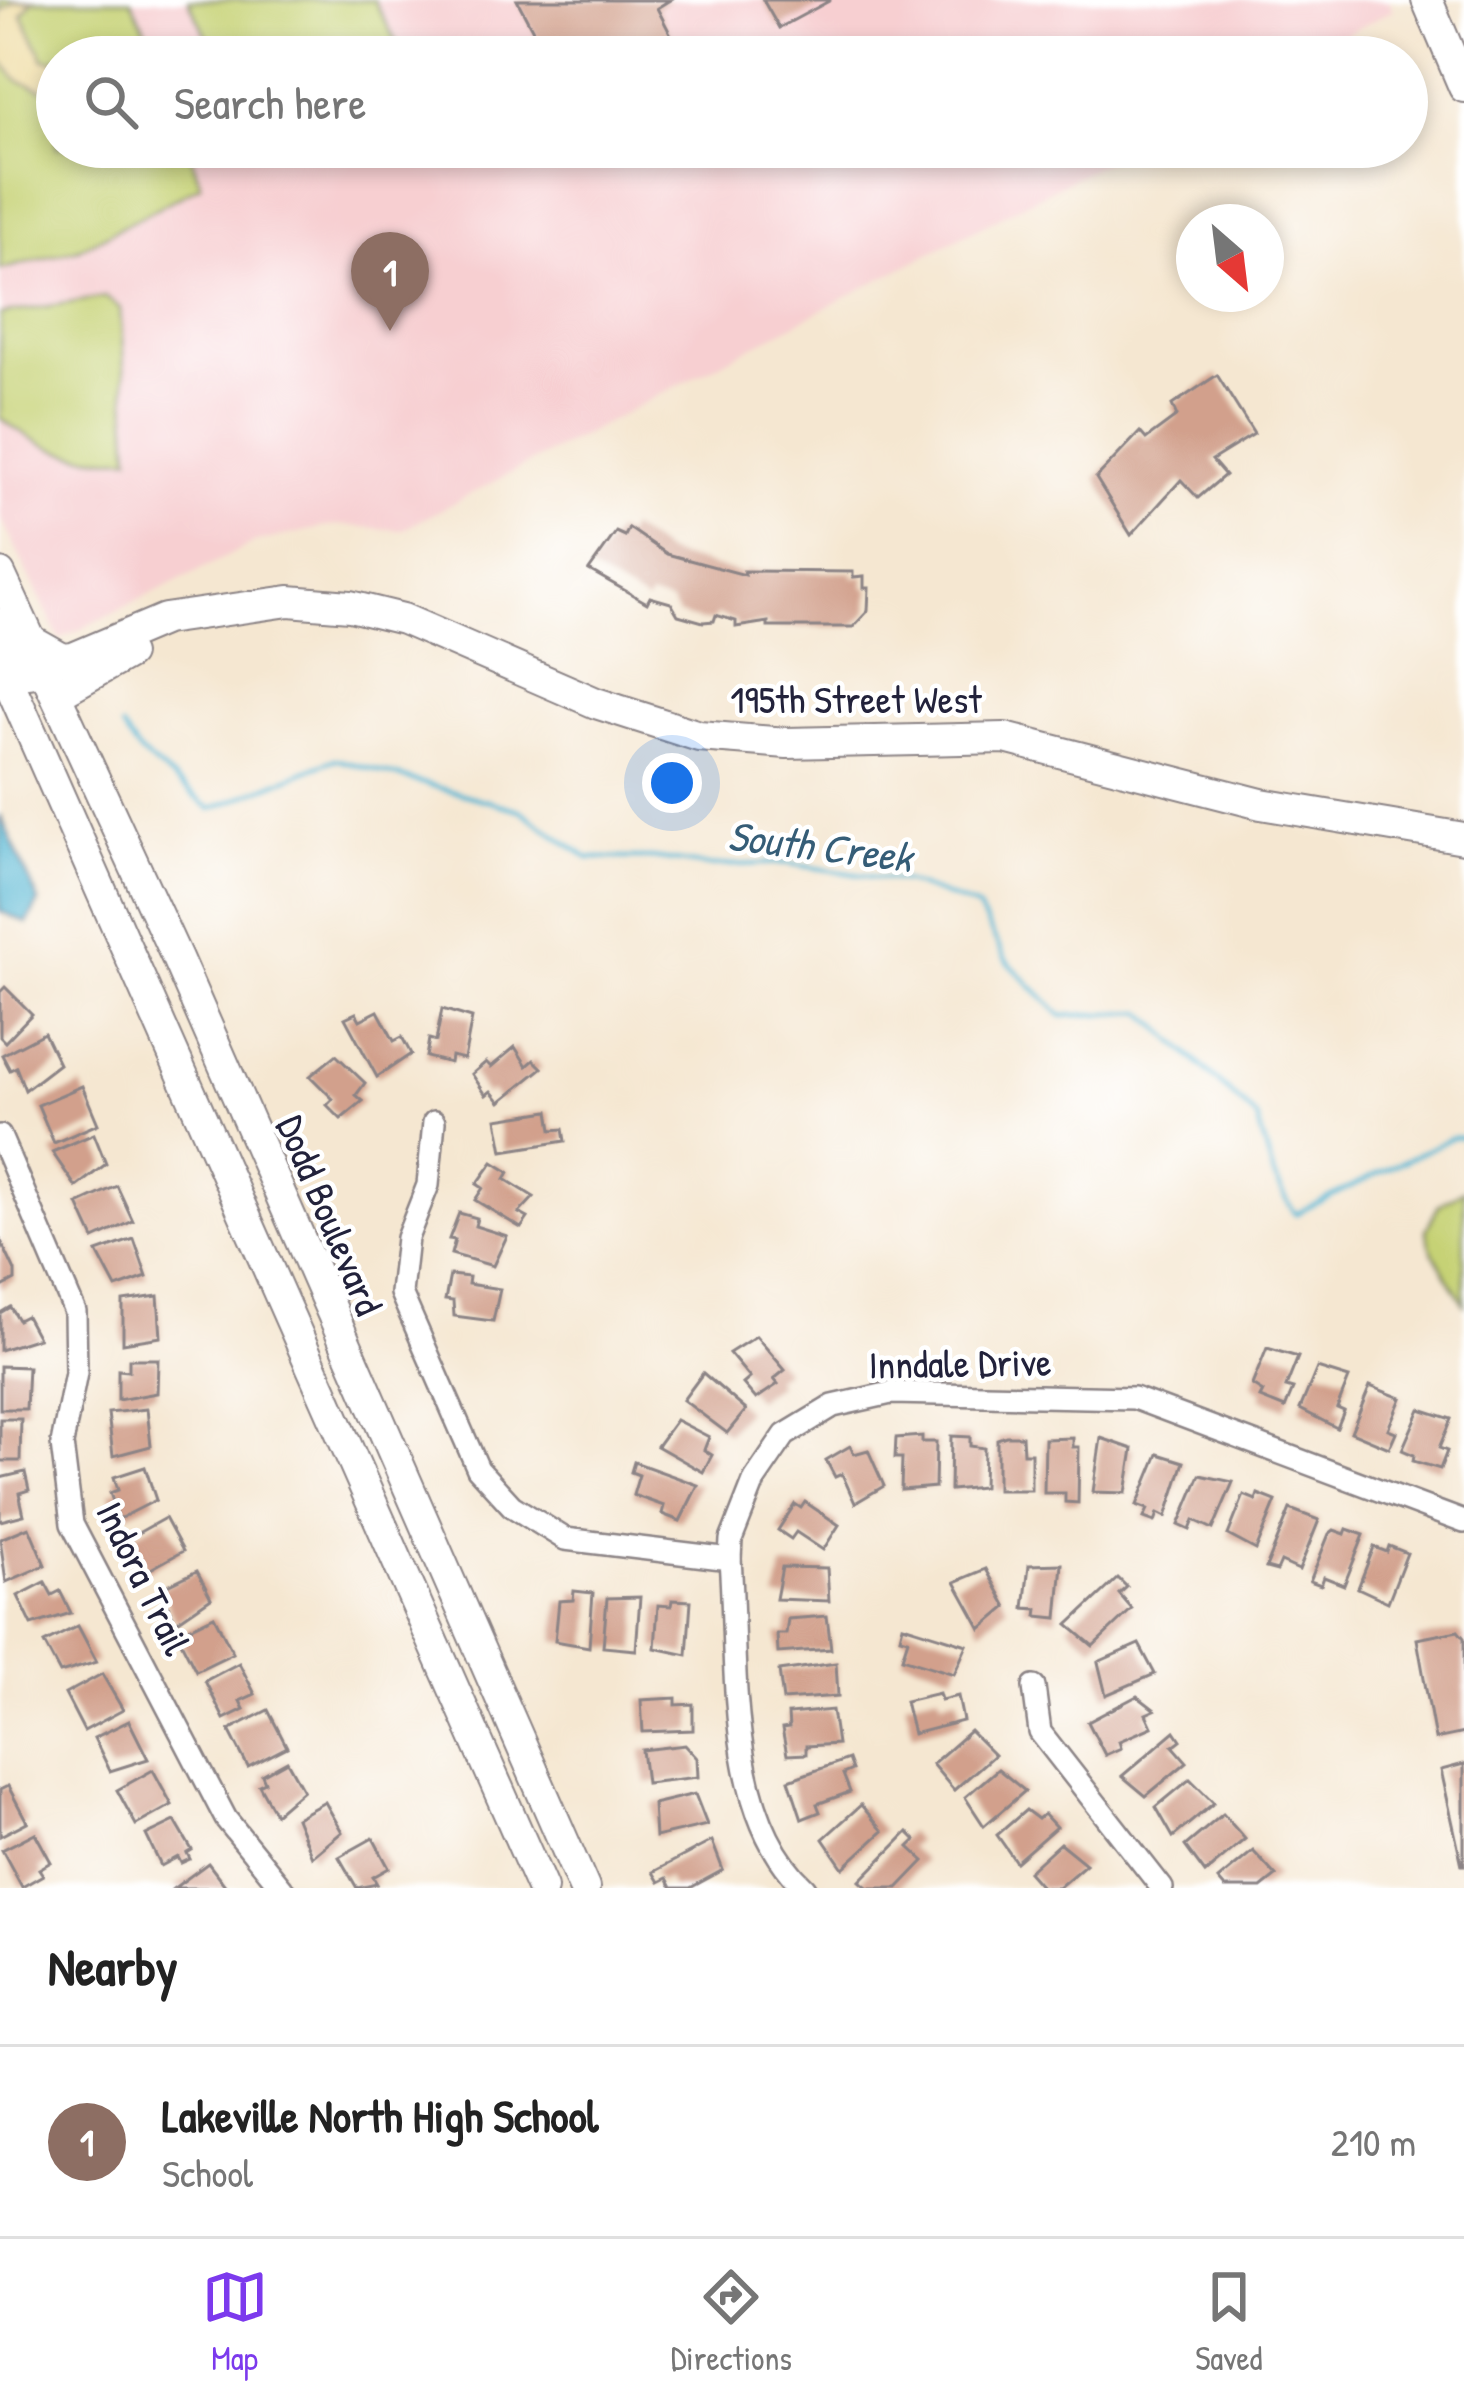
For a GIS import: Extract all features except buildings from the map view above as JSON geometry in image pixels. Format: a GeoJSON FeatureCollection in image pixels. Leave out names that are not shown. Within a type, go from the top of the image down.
{"type":"FeatureCollection","features":[{"type":"Feature","properties":{"kind":"main road"},"geometry":{"type":"LineString","coordinates":[[1426,0],[1464,87]]}},
{"type":"Feature","properties":{"kind":"main road","name":"Dodd Boulevard"},"geometry":{"type":"LineString","coordinates":[[0,574],[177,958],[584,1888]]}},
{"type":"Feature","properties":{"kind":"main road","name":"195th Street West"},"geometry":{"type":"LineString","coordinates":[[32,640],[63,659],[80,657],[141,627],[190,617],[289,602],[350,606],[420,625],[608,708],[699,736],[788,743],[1005,738],[1278,808],[1464,838]]}},
{"type":"Feature","properties":{"kind":"main road","name":"195th Street West"},"geometry":{"type":"LineString","coordinates":[[57,694],[190,617]]}},
{"type":"Feature","properties":{"kind":"main road"},"geometry":{"type":"LineString","coordinates":[[0,624],[31,675],[57,694]]}},
{"type":"Feature","properties":{"kind":"main road","name":"Dodd Boulevard"},"geometry":{"type":"LineString","coordinates":[[0,662],[7,693],[34,737],[542,1888]]}},
{"type":"Feature","properties":{"kind":"main road"},"geometry":{"type":"LineString","coordinates":[[7,693],[36,705],[59,740],[156,941],[177,958]]}},
{"type":"Feature","properties":{"kind":"main road"},"geometry":{"type":"LineString","coordinates":[[0,730],[16,728],[34,737]]}},
{"type":"Feature","properties":{"kind":"street"},"geometry":{"type":"LineString","coordinates":[[434,1122],[428,1185],[407,1238],[401,1294],[478,1469],[512,1506],[565,1539],[730,1559]]}},
{"type":"Feature","properties":{"kind":"street","name":"Indora Trail"},"geometry":{"type":"LineString","coordinates":[[0,1136],[75,1312],[76,1373],[62,1460],[72,1524],[235,1834],[282,1888]]}},
{"type":"Feature","properties":{"kind":"street","name":"Inndale Drive"},"geometry":{"type":"LineString","coordinates":[[805,1888],[766,1844],[750,1803],[731,1540],[755,1479],[785,1436],[833,1406],[891,1393],[1134,1398],[1464,1522]]}},
{"type":"Feature","properties":{"kind":"street"},"geometry":{"type":"LineString","coordinates":[[1034,1687],[1040,1732],[1162,1888]]}},
{"type":"Feature","properties":{"kind":"shaded area"},"geometry":{"type":"Polygon","coordinates":[[[0,0],[1388,0],[1393,10],[1344,36],[36,36],[36,168],[1092,168],[402,530],[335,525],[256,542],[60,639],[0,516],[0,0]]]}},
{"type":"Feature","properties":{"kind":"green space"},"geometry":{"type":"Polygon","coordinates":[[[0,0],[131,0],[149,36],[36,36],[36,168],[195,168],[201,185],[79,249],[0,270],[0,0]]]}},
{"type":"Feature","properties":{"kind":"green space"},"geometry":{"type":"Polygon","coordinates":[[[188,0],[374,0],[393,36],[207,36],[188,0]]]}},
{"type":"Feature","properties":{"kind":"green space"},"geometry":{"type":"Polygon","coordinates":[[[105,297],[120,308],[130,457],[61,451],[0,418],[0,314],[105,297]]]}},
{"type":"Feature","properties":{"kind":"green space"},"geometry":{"type":"Polygon","coordinates":[[[1464,1190],[1464,1304],[1433,1253],[1426,1230],[1439,1205],[1464,1190]]]}},
{"type":"Feature","properties":{"kind":"sand"},"geometry":{"type":"Polygon","coordinates":[[[33,0],[22,15],[36,43],[36,87],[19,81],[0,60],[0,12],[15,1],[33,0]]]}},
{"type":"Feature","properties":{"kind":"water"},"geometry":{"type":"Polygon","coordinates":[[[0,815],[39,902],[27,923],[0,911],[0,815]]]}},
{"type":"Feature","properties":{"kind":"waterway","name":"South Creek"},"geometry":{"type":"LineString","coordinates":[[122,728],[139,752],[211,809],[335,759],[520,810],[588,858],[652,858],[709,866],[784,863],[907,882],[978,908],[1006,960],[1062,1016],[1143,1012],[1257,1118],[1274,1177],[1295,1214],[1451,1138],[1464,1137]]}},
{"type":"Feature","properties":{"kind":"place","name":"Lakeville North High School"},"geometry":{"type":"Point","coordinates":[390,331]}}]}
